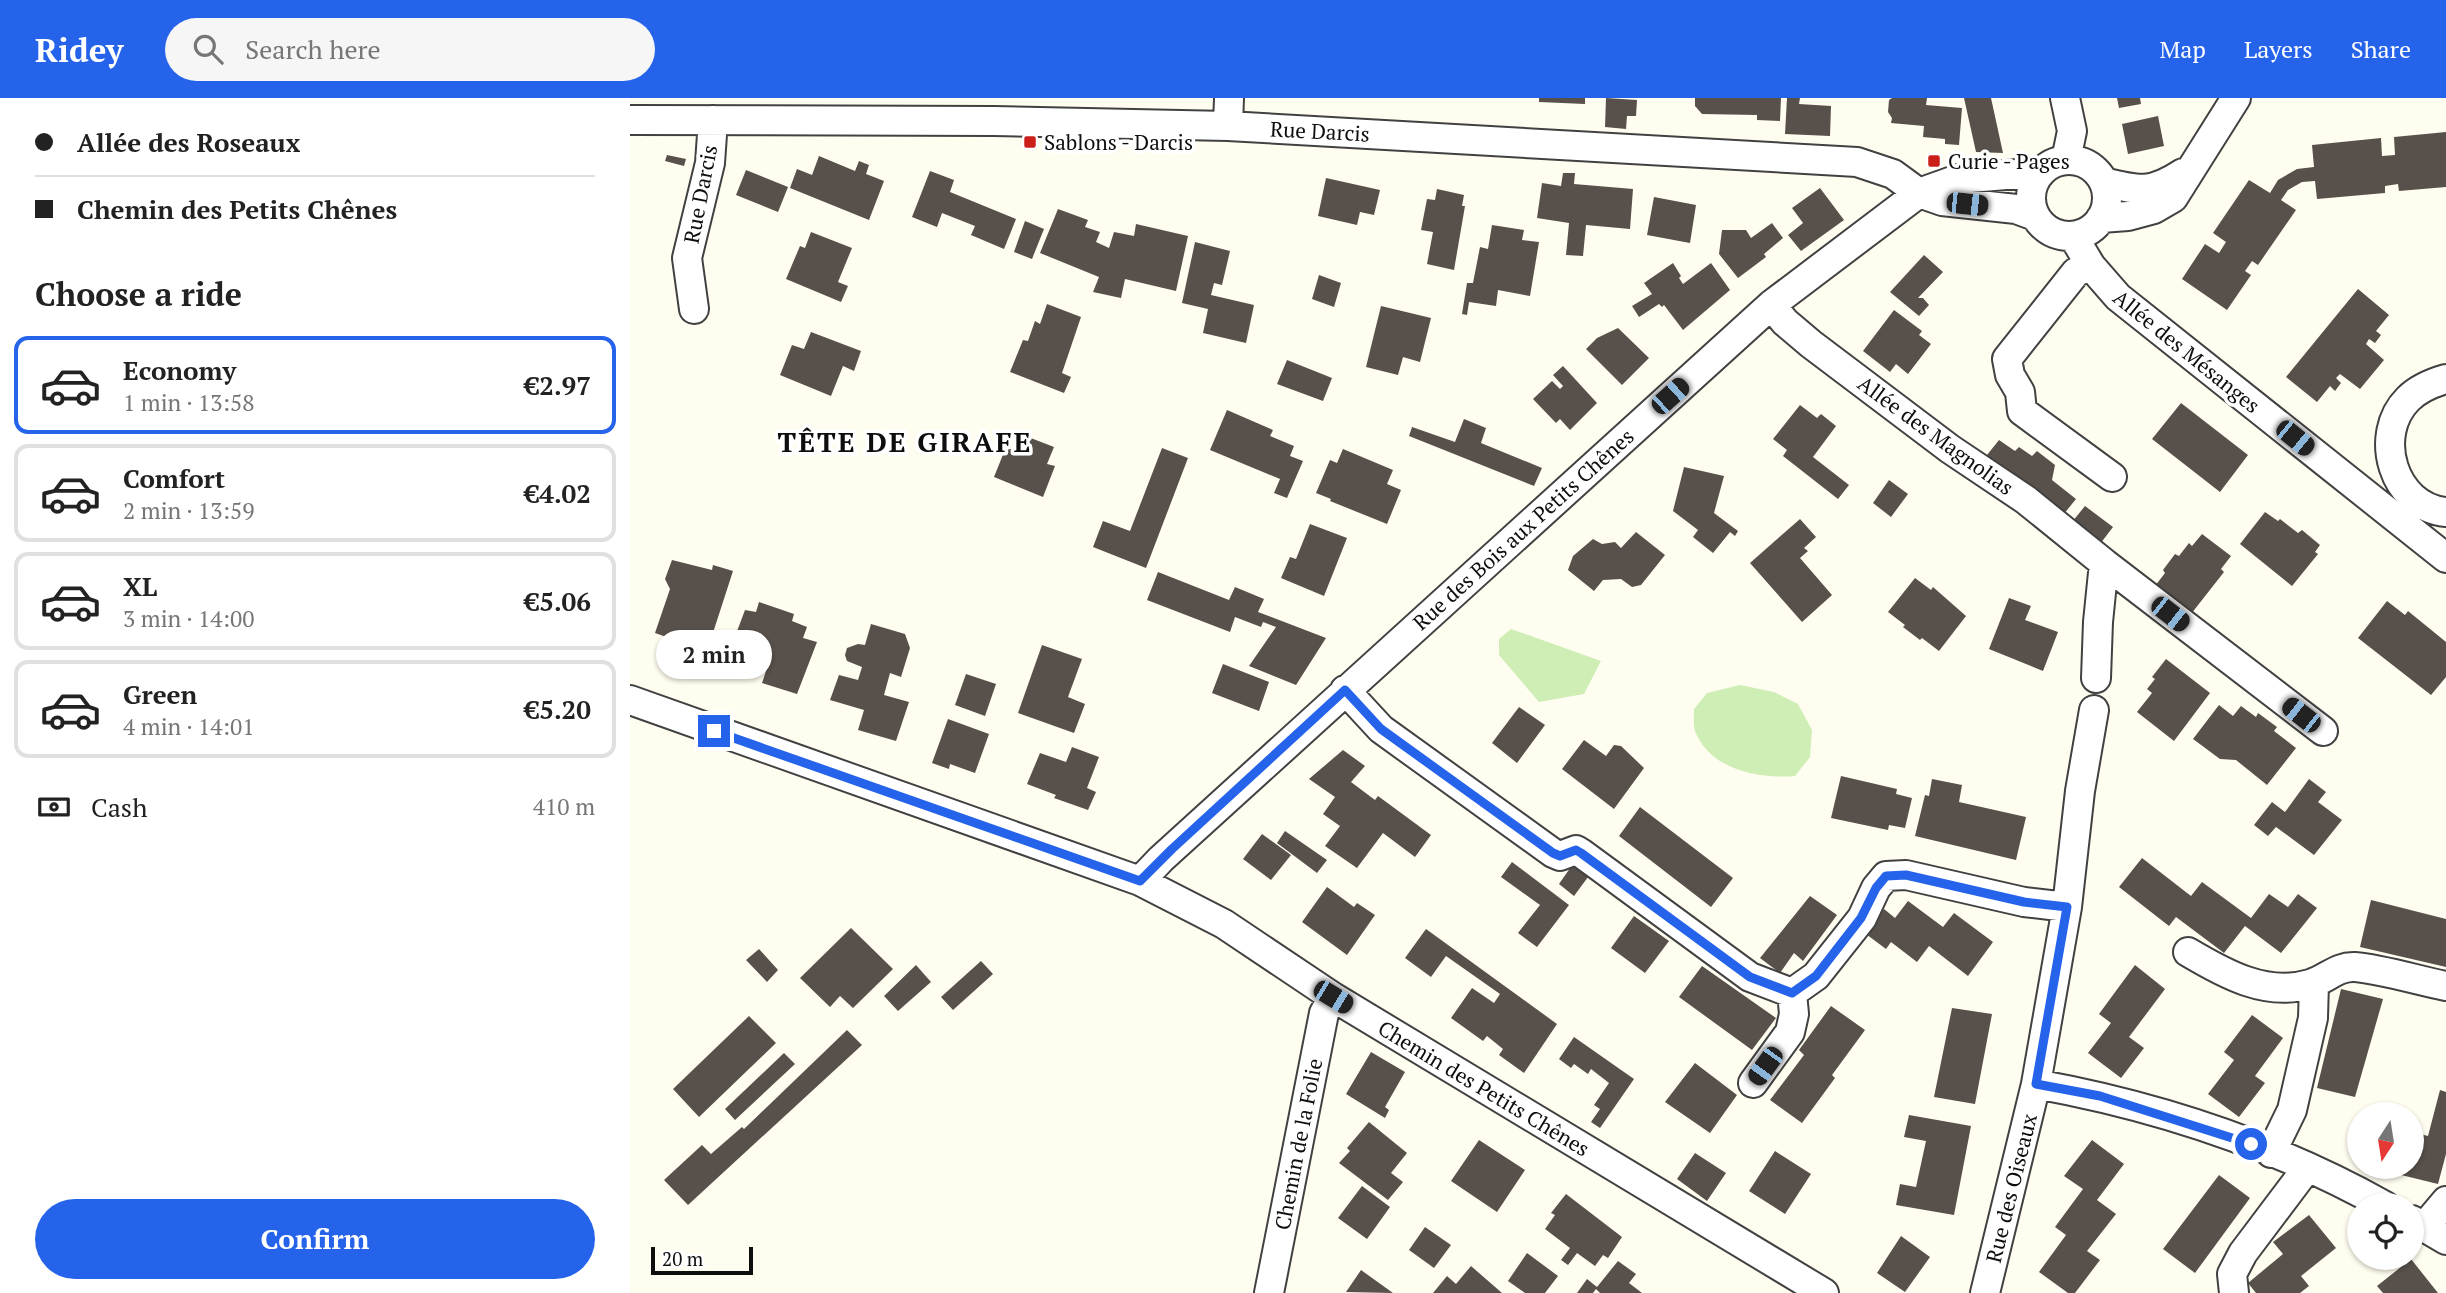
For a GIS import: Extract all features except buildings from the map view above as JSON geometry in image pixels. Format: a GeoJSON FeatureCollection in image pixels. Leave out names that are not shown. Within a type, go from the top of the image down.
{"type":"FeatureCollection","features":[{"type":"Feature","properties":{"kind":"street"},"geometry":{"type":"LineString","coordinates":[[1228,126],[1229,98]]}},
{"type":"Feature","properties":{"kind":"street"},"geometry":{"type":"LineString","coordinates":[[2065,98],[2072,131],[2066,160]]}},
{"type":"Feature","properties":{"kind":"street"},"geometry":{"type":"LineString","coordinates":[[2101,218],[2128,216],[2154,209],[2173,198],[2236,98]]}},
{"type":"Feature","properties":{"kind":"street","name":"Rue Darcis"},"geometry":{"type":"LineString","coordinates":[[630,120],[994,121],[1228,126],[1857,162],[1893,174],[1919,193],[1942,201],[2016,209],[2035,216]]}},
{"type":"Feature","properties":{"kind":"street","name":"Rue Darcis"},"geometry":{"type":"LineString","coordinates":[[694,309],[687,258],[710,163],[713,120]]}},
{"type":"Feature","properties":{"kind":"street"},"geometry":{"type":"LineString","coordinates":[[2066,160],[2089,165],[2104,182],[2107,194],[2101,218],[2094,226],[2073,236],[2060,235],[2049,230],[2035,216],[2031,200],[2032,190],[2041,172],[2048,166],[2066,160]]}},
{"type":"Feature","properties":{"kind":"street"},"geometry":{"type":"LineString","coordinates":[[2104,182],[2133,190],[2162,187],[2190,168]]}},
{"type":"Feature","properties":{"kind":"street"},"geometry":{"type":"LineString","coordinates":[[1919,193],[1958,178],[2041,172]]}},
{"type":"Feature","properties":{"kind":"street","name":"Rue des Bois aux Petits Chênes"},"geometry":{"type":"LineString","coordinates":[[1140,881],[1345,690],[1771,304],[1919,193]]}},
{"type":"Feature","properties":{"kind":"street","name":"Allée des Mésanges"},"geometry":{"type":"LineString","coordinates":[[2073,236],[2091,266],[2118,298],[2446,558]]}},
{"type":"Feature","properties":{"kind":"street"},"geometry":{"type":"LineString","coordinates":[[2091,266],[2076,272],[2007,359],[2010,375],[2020,391],[2022,411],[2112,477]]}},
{"type":"Feature","properties":{"kind":"street","name":"Allée des Magnolias"},"geometry":{"type":"LineString","coordinates":[[1771,304],[1785,322],[1811,344],[1951,449],[2026,500],[2323,731]]}},
{"type":"Feature","properties":{"kind":"street"},"geometry":{"type":"LineString","coordinates":[[2446,379],[2426,385],[2407,399],[2395,419],[2389,441],[2392,464],[2402,485],[2418,502],[2446,512]]}},
{"type":"Feature","properties":{"kind":"street"},"geometry":{"type":"LineString","coordinates":[[2096,678],[2104,563]]}},
{"type":"Feature","properties":{"kind":"street"},"geometry":{"type":"LineString","coordinates":[[1345,690],[1381,729],[1553,853],[1560,856],[1576,850],[1750,977],[1792,993]]}},
{"type":"Feature","properties":{"kind":"street","name":"Chemin des Petits Chênes"},"geometry":{"type":"LineString","coordinates":[[630,700],[1140,881],[1224,924],[1333,997],[1824,1293]]}},
{"type":"Feature","properties":{"kind":"street","name":"Rue des Oiseaux"},"geometry":{"type":"LineString","coordinates":[[1985,1293],[2036,1084],[2067,907],[2080,791],[2094,710]]}},
{"type":"Feature","properties":{"kind":"street"},"geometry":{"type":"LineString","coordinates":[[1792,993],[1816,976],[1861,918],[1876,888],[1886,876],[1906,875],[2024,902],[2067,907]]}},
{"type":"Feature","properties":{"kind":"street"},"geometry":{"type":"LineString","coordinates":[[2188,952],[2225,974],[2253,983],[2289,989],[2314,983],[2340,968],[2356,967],[2446,986]]}},
{"type":"Feature","properties":{"kind":"street"},"geometry":{"type":"LineString","coordinates":[[2272,1153],[2291,1111],[2313,1018],[2314,983]]}},
{"type":"Feature","properties":{"kind":"street"},"geometry":{"type":"LineString","coordinates":[[1753,1083],[1790,1032],[1794,1014],[1792,993]]}},
{"type":"Feature","properties":{"kind":"street","name":"Chemin de la Folie"},"geometry":{"type":"LineString","coordinates":[[1269,1293],[1324,1013],[1333,997]]}},
{"type":"Feature","properties":{"kind":"street"},"geometry":{"type":"LineString","coordinates":[[2036,1084],[2100,1096],[2230,1136],[2358,1193]]}},
{"type":"Feature","properties":{"kind":"street"},"geometry":{"type":"LineString","coordinates":[[2234,1293],[2232,1274],[2243,1253],[2307,1168]]}},
{"type":"Feature","properties":{"kind":"street"},"geometry":{"type":"LineString","coordinates":[[2427,1229],[2446,1201]]}},
{"type":"Feature","properties":{"kind":"green space"},"geometry":{"type":"Polygon","coordinates":[[[1511,629],[1601,661],[1584,694],[1539,702],[1499,655],[1499,639],[1511,629]]]}},
{"type":"Feature","properties":{"kind":"green space"},"geometry":{"type":"Polygon","coordinates":[[[1740,685],[1774,692],[1798,704],[1812,730],[1810,757],[1795,776],[1766,776],[1737,769],[1712,755],[1702,744],[1694,729],[1694,709],[1707,693],[1740,685]]]}},
{"type":"Feature","properties":{"kind":"place","name":"Sablons - Darcis"},"geometry":{"type":"Point","coordinates":[1030,142]}},
{"type":"Feature","properties":{"kind":"place","name":"Curie - Pages"},"geometry":{"type":"Point","coordinates":[1934,161]}},
{"type":"Feature","properties":{"kind":"district","name":"TÊTE DE GIRAFE"},"geometry":{"type":"Point","coordinates":[905,441]}},
{"type":"Feature","properties":{"kind":"route"},"geometry":{"type":"LineString","coordinates":[[714,731],[1140,881],[1345,690],[1381,729],[1553,853],[1560,856],[1576,850],[1750,977],[1792,993],[1816,976],[1861,918],[1876,888],[1886,876],[1906,875],[2024,902],[2067,907],[2036,1084],[2100,1096],[2251,1144]]}}]}
